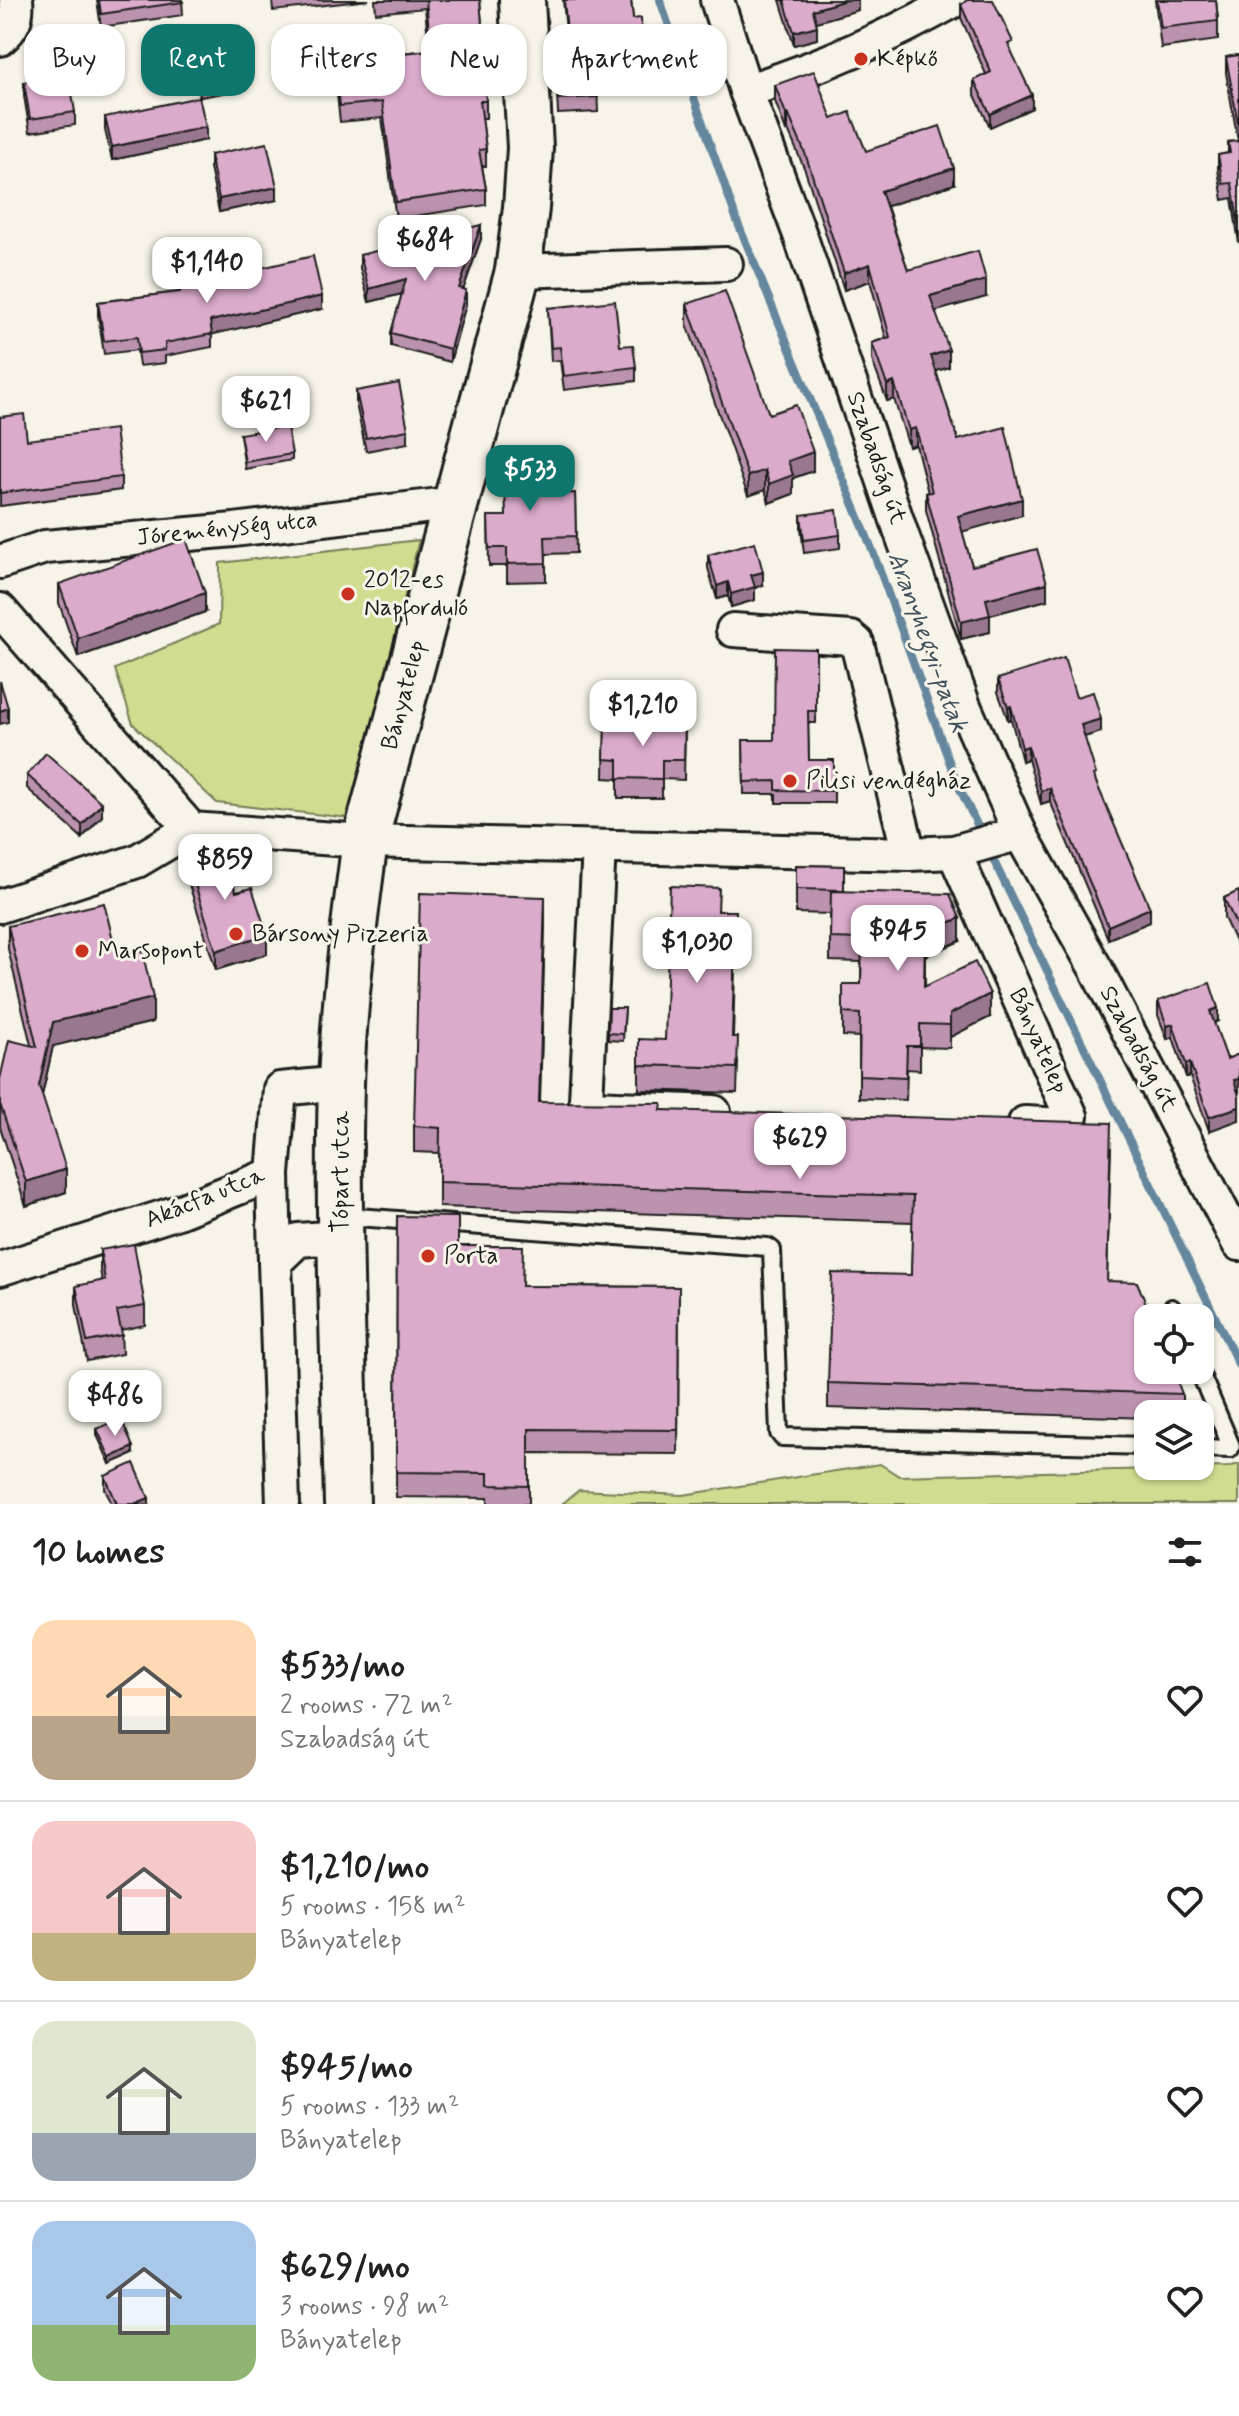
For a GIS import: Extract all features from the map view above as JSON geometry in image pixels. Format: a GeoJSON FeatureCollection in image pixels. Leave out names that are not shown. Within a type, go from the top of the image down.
{"type":"FeatureCollection","features":[{"type":"Feature","properties":{"kind":"main road"},"geometry":{"type":"LineString","coordinates":[[456,503],[518,271],[530,148],[522,0]]}},
{"type":"Feature","properties":{"kind":"main road","name":"Bányatelep"},"geometry":{"type":"LineString","coordinates":[[365,841],[456,503]]}},
{"type":"Feature","properties":{"kind":"main road","name":"Tópart utca"},"geometry":{"type":"LineString","coordinates":[[347,1504],[341,1083],[352,936],[365,841]]}},
{"type":"Feature","properties":{"kind":"street"},"geometry":{"type":"LineString","coordinates":[[0,39],[13,27],[18,11],[16,0]]}},
{"type":"Feature","properties":{"kind":"street","name":"Szabadság út"},"geometry":{"type":"LineString","coordinates":[[717,0],[903,538],[959,692],[1016,834],[1096,969],[1239,1244]]}},
{"type":"Feature","properties":{"kind":"street"},"geometry":{"type":"LineString","coordinates":[[746,91],[855,51],[955,0]]}},
{"type":"Feature","properties":{"kind":"street"},"geometry":{"type":"LineString","coordinates":[[518,271],[726,264]]}},
{"type":"Feature","properties":{"kind":"street","name":"Jóreménység utca"},"geometry":{"type":"LineString","coordinates":[[0,562],[45,547],[234,530],[456,503]]}},
{"type":"Feature","properties":{"kind":"street"},"geometry":{"type":"LineString","coordinates":[[0,610],[191,829]]}},
{"type":"Feature","properties":{"kind":"street"},"geometry":{"type":"LineString","coordinates":[[733,630],[851,638],[857,643],[909,854]]}},
{"type":"Feature","properties":{"kind":"street"},"geometry":{"type":"LineString","coordinates":[[0,906],[137,861],[191,829],[365,841],[909,854],[960,851],[1016,834]]}},
{"type":"Feature","properties":{"kind":"street"},"geometry":{"type":"LineString","coordinates":[[599,847],[586,1100],[593,1107],[744,1113]]}},
{"type":"Feature","properties":{"kind":"street","name":"Bányatelep"},"geometry":{"type":"LineString","coordinates":[[960,851],[1071,1116],[1065,1125],[1003,1122]]}},
{"type":"Feature","properties":{"kind":"street","name":"Akácfa utca"},"geometry":{"type":"LineString","coordinates":[[0,1269],[224,1200],[273,1174],[280,1089],[341,1083]]}},
{"type":"Feature","properties":{"kind":"street"},"geometry":{"type":"LineString","coordinates":[[273,1174],[283,1504]]}},
{"type":"Feature","properties":{"kind":"street"},"geometry":{"type":"LineString","coordinates":[[275,1262],[298,1240],[341,1226]]}},
{"type":"Feature","properties":{"kind":"lane"},"geometry":{"type":"LineString","coordinates":[[341,1226],[768,1247],[772,1250],[779,1433],[782,1437],[1134,1446]]}},
{"type":"Feature","properties":{"kind":"lane"},"geometry":{"type":"LineString","coordinates":[[1214,1406],[1231,1446],[1230,1449],[1214,1448]]}},
{"type":"Feature","properties":{"kind":"green space"},"geometry":{"type":"Polygon","coordinates":[[[419,540],[349,818],[217,803],[133,724],[115,669],[219,624],[220,563],[419,540]]]}},
{"type":"Feature","properties":{"kind":"green space"},"geometry":{"type":"Polygon","coordinates":[[[880,1464],[899,1476],[1134,1470],[1134,1480],[1214,1480],[1214,1467],[1239,1464],[1239,1504],[562,1504],[579,1490],[683,1495],[880,1464]]]}},
{"type":"Feature","properties":{"kind":"building"},"geometry":{"type":"Polygon","coordinates":[[[99,0],[182,0],[183,2],[101,14],[99,0]]]}},
{"type":"Feature","properties":{"kind":"building"},"geometry":{"type":"Polygon","coordinates":[[[426,0],[480,0],[482,24],[428,24],[426,0]]]}},
{"type":"Feature","properties":{"kind":"building"},"geometry":{"type":"Polygon","coordinates":[[[564,0],[631,0],[633,19],[641,18],[641,24],[566,24],[564,0]]]}},
{"type":"Feature","properties":{"kind":"building"},"geometry":{"type":"Polygon","coordinates":[[[784,0],[846,0],[813,10],[817,26],[794,32],[784,0]]]}},
{"type":"Feature","properties":{"kind":"building"},"geometry":{"type":"Polygon","coordinates":[[[967,0],[993,0],[1013,42],[1008,44],[1032,95],[990,114],[974,80],[991,72],[961,5],[967,0]]]}},
{"type":"Feature","properties":{"kind":"building"},"geometry":{"type":"Polygon","coordinates":[[[1157,0],[1216,0],[1218,21],[1161,28],[1157,0]]]}},
{"type":"Feature","properties":{"kind":"building"},"geometry":{"type":"Polygon","coordinates":[[[421,51],[421,96],[486,96],[486,101],[480,101],[486,149],[479,150],[486,189],[396,202],[382,102],[340,106],[339,96],[405,96],[405,53],[421,51]]]}},
{"type":"Feature","properties":{"kind":"building"},"geometry":{"type":"Polygon","coordinates":[[[1239,55],[1239,129],[1226,57],[1239,55]]]}},
{"type":"Feature","properties":{"kind":"building"},"geometry":{"type":"Polygon","coordinates":[[[814,71],[832,119],[850,112],[866,151],[940,126],[954,168],[881,191],[908,270],[978,251],[986,280],[930,296],[949,350],[931,356],[958,440],[1005,427],[1022,499],[958,516],[972,566],[1037,549],[1047,583],[986,599],[990,615],[961,622],[926,493],[932,492],[916,428],[909,430],[894,382],[887,385],[872,343],[890,337],[870,264],[844,273],[805,153],[775,85],[814,71]]]}},
{"type":"Feature","properties":{"kind":"building"},"geometry":{"type":"Polygon","coordinates":[[[26,96],[72,96],[75,112],[30,119],[26,96]]]}},
{"type":"Feature","properties":{"kind":"building"},"geometry":{"type":"Polygon","coordinates":[[[558,96],[598,96],[598,97],[558,99],[558,96]]]}},
{"type":"Feature","properties":{"kind":"building"},"geometry":{"type":"Polygon","coordinates":[[[199,97],[206,127],[112,147],[105,117],[199,97]]]}},
{"type":"Feature","properties":{"kind":"building"},"geometry":{"type":"Polygon","coordinates":[[[1239,141],[1239,228],[1232,183],[1223,184],[1218,155],[1230,153],[1228,142],[1239,141]]]}},
{"type":"Feature","properties":{"kind":"building"},"geometry":{"type":"Polygon","coordinates":[[[267,143],[277,187],[219,199],[210,155],[267,143]]]}},
{"type":"Feature","properties":{"kind":"building"},"geometry":{"type":"Polygon","coordinates":[[[481,225],[459,288],[466,290],[450,349],[391,333],[406,279],[369,289],[360,255],[481,225]]]}},
{"type":"Feature","properties":{"kind":"building"},"geometry":{"type":"Polygon","coordinates":[[[313,256],[322,296],[210,321],[212,334],[165,343],[165,350],[139,353],[137,337],[104,341],[98,302],[180,292],[179,288],[241,278],[240,273],[313,256]]]}},
{"type":"Feature","properties":{"kind":"building"},"geometry":{"type":"Polygon","coordinates":[[[725,291],[769,414],[796,405],[813,452],[788,461],[793,475],[769,484],[765,470],[748,476],[687,304],[725,291]]]}},
{"type":"Feature","properties":{"kind":"building"},"geometry":{"type":"Polygon","coordinates":[[[615,301],[620,346],[633,345],[636,367],[564,376],[560,347],[551,348],[548,308],[615,301]]]}},
{"type":"Feature","properties":{"kind":"building"},"geometry":{"type":"Polygon","coordinates":[[[399,383],[408,430],[366,438],[356,391],[399,383]]]}},
{"type":"Feature","properties":{"kind":"building"},"geometry":{"type":"Polygon","coordinates":[[[24,414],[27,440],[115,429],[121,477],[0,493],[0,417],[24,414]]]}},
{"type":"Feature","properties":{"kind":"building"},"geometry":{"type":"Polygon","coordinates":[[[287,426],[292,454],[245,462],[240,434],[287,426]]]}},
{"type":"Feature","properties":{"kind":"building"},"geometry":{"type":"Polygon","coordinates":[[[543,455],[544,494],[575,493],[576,536],[545,537],[546,563],[507,564],[507,548],[489,548],[488,516],[506,516],[504,456],[543,455]]]}},
{"type":"Feature","properties":{"kind":"building"},"geometry":{"type":"Polygon","coordinates":[[[837,510],[840,535],[804,540],[801,515],[837,510]]]}},
{"type":"Feature","properties":{"kind":"building"},"geometry":{"type":"Polygon","coordinates":[[[186,539],[205,593],[78,638],[59,584],[186,539]]]}},
{"type":"Feature","properties":{"kind":"building"},"geometry":{"type":"Polygon","coordinates":[[[755,542],[763,572],[751,575],[755,587],[731,594],[728,582],[717,586],[708,555],[755,542]]]}},
{"type":"Feature","properties":{"kind":"building"},"geometry":{"type":"Polygon","coordinates":[[[775,648],[816,649],[816,711],[808,711],[809,760],[834,760],[834,791],[776,790],[776,781],[744,782],[743,740],[774,740],[775,648]]]}},
{"type":"Feature","properties":{"kind":"building"},"geometry":{"type":"Polygon","coordinates":[[[1064,658],[1076,697],[1093,692],[1101,719],[1081,725],[1096,774],[1093,775],[1150,908],[1108,926],[1050,788],[1041,791],[1028,746],[1022,748],[1011,706],[1008,707],[998,679],[1064,658]]]}},
{"type":"Feature","properties":{"kind":"building"},"geometry":{"type":"Polygon","coordinates":[[[0,681],[8,708],[0,711],[0,681]]]}},
{"type":"Feature","properties":{"kind":"building"},"geometry":{"type":"Polygon","coordinates":[[[605,723],[685,724],[684,760],[662,760],[662,779],[618,778],[618,760],[604,759],[605,723]]]}},
{"type":"Feature","properties":{"kind":"building"},"geometry":{"type":"Polygon","coordinates":[[[46,753],[102,803],[82,825],[27,775],[46,753]]]}},
{"type":"Feature","properties":{"kind":"building"},"geometry":{"type":"Polygon","coordinates":[[[222,847],[236,892],[252,888],[267,934],[216,951],[187,859],[222,847]]]}},
{"type":"Feature","properties":{"kind":"building"},"geometry":{"type":"Polygon","coordinates":[[[796,865],[844,866],[844,890],[796,889],[796,865]]]}},
{"type":"Feature","properties":{"kind":"building"},"geometry":{"type":"Polygon","coordinates":[[[670,886],[719,888],[718,911],[736,911],[732,1037],[738,1037],[737,1068],[639,1065],[639,1039],[665,1040],[670,886]]]}},
{"type":"Feature","properties":{"kind":"building"},"geometry":{"type":"Polygon","coordinates":[[[831,891],[950,894],[960,918],[925,933],[924,987],[975,962],[990,994],[950,1014],[950,1025],[920,1024],[920,1046],[907,1046],[906,1077],[859,1075],[860,1014],[843,1013],[843,984],[861,984],[862,939],[830,938],[831,891]]]}},
{"type":"Feature","properties":{"kind":"building"},"geometry":{"type":"Polygon","coordinates":[[[1239,891],[1239,931],[1224,898],[1239,891]]]}},
{"type":"Feature","properties":{"kind":"building"},"geometry":{"type":"Polygon","coordinates":[[[420,893],[545,897],[539,1102],[662,1103],[661,1110],[1111,1123],[1107,1281],[1137,1282],[1146,1304],[1134,1304],[1134,1384],[1178,1384],[1182,1394],[828,1383],[832,1273],[911,1275],[913,1196],[439,1182],[440,1128],[414,1126],[420,893]]]}},
{"type":"Feature","properties":{"kind":"building"},"geometry":{"type":"Polygon","coordinates":[[[104,903],[117,956],[142,950],[153,998],[53,1022],[39,1086],[66,1169],[26,1182],[0,1104],[0,1079],[9,1040],[37,1047],[8,926],[104,903]]]}},
{"type":"Feature","properties":{"kind":"building"},"geometry":{"type":"Polygon","coordinates":[[[1210,983],[1218,1008],[1210,1011],[1227,1059],[1239,1054],[1239,1079],[1234,1080],[1239,1107],[1209,1117],[1173,1024],[1167,1026],[1158,1001],[1210,983]]]}},
{"type":"Feature","properties":{"kind":"building"},"geometry":{"type":"Polygon","coordinates":[[[609,1008],[625,1008],[623,1034],[608,1033],[609,1008]]]}},
{"type":"Feature","properties":{"kind":"building"},"geometry":{"type":"Polygon","coordinates":[[[397,1216],[458,1217],[458,1246],[523,1246],[522,1286],[679,1287],[678,1430],[529,1429],[529,1486],[488,1485],[488,1473],[396,1472],[397,1216]]]}},
{"type":"Feature","properties":{"kind":"building"},"geometry":{"type":"Polygon","coordinates":[[[134,1244],[145,1306],[117,1311],[122,1335],[87,1342],[76,1286],[105,1280],[100,1250],[134,1244]]]}},
{"type":"Feature","properties":{"kind":"building"},"geometry":{"type":"Polygon","coordinates":[[[121,1418],[133,1447],[110,1458],[97,1429],[121,1418]]]}},
{"type":"Feature","properties":{"kind":"building"},"geometry":{"type":"Polygon","coordinates":[[[134,1463],[149,1498],[134,1504],[117,1504],[105,1476],[134,1463]]]}},
{"type":"Feature","properties":{"kind":"waterway","name":"Aranyhegyi-patak"},"geometry":{"type":"LineString","coordinates":[[660,0],[737,221],[872,549],[957,783],[982,835]]}},
{"type":"Feature","properties":{"kind":"waterway","name":"Aranyhegyi-patak"},"geometry":{"type":"LineString","coordinates":[[989,851],[1239,1366]]}},
{"type":"Feature","properties":{"kind":"place","name":"Képkő"},"geometry":{"type":"Point","coordinates":[861,59]}},
{"type":"Feature","properties":{"kind":"place","name":"2012-es Napforduló"},"geometry":{"type":"Point","coordinates":[348,594]}},
{"type":"Feature","properties":{"kind":"place","name":"Pilisi vendégház"},"geometry":{"type":"Point","coordinates":[790,781]}},
{"type":"Feature","properties":{"kind":"place","name":"Bársony Pizzeria"},"geometry":{"type":"Point","coordinates":[236,934]}},
{"type":"Feature","properties":{"kind":"place","name":"Marsopont"},"geometry":{"type":"Point","coordinates":[82,951]}},
{"type":"Feature","properties":{"kind":"place","name":"Porta"},"geometry":{"type":"Point","coordinates":[428,1256]}}]}
